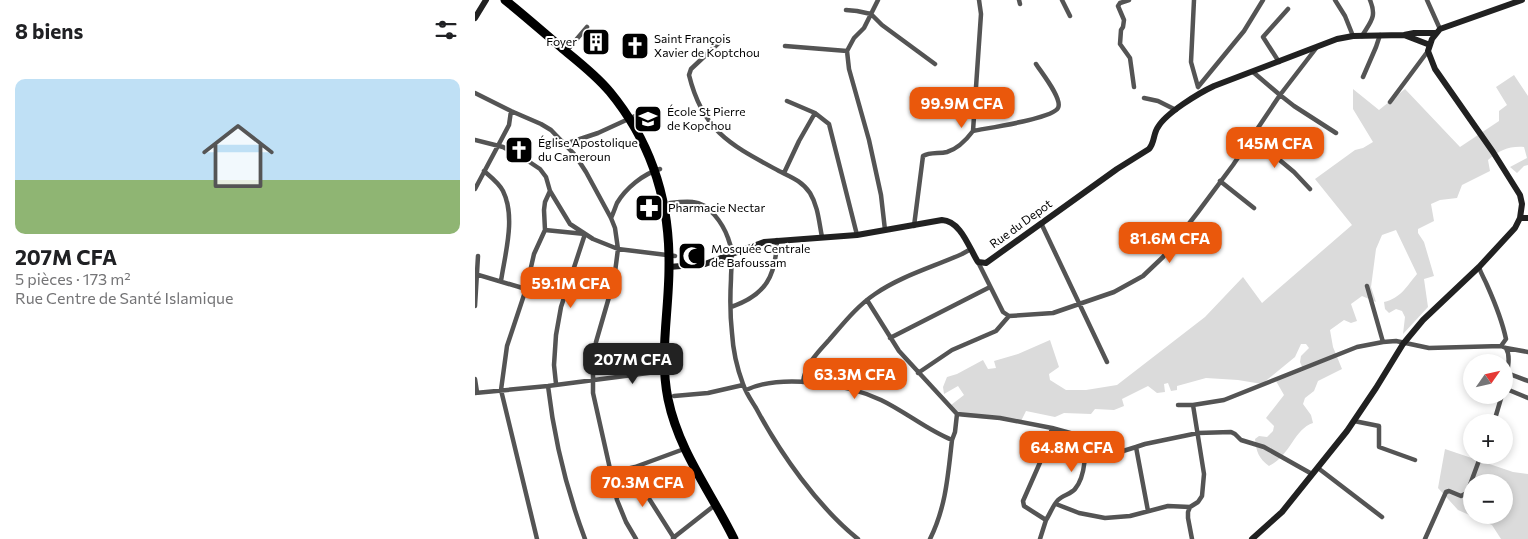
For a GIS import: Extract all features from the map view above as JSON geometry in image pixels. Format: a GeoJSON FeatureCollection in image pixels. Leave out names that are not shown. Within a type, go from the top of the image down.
{"type":"FeatureCollection","features":[{"type":"Feature","properties":{"kind":"highway"},"geometry":{"type":"LineString","coordinates":[[505,0],[514,3],[570,47],[594,72],[632,117],[657,170],[670,203],[674,225],[664,345],[668,370],[682,428],[734,539]]}},
{"type":"Feature","properties":{"kind":"highway"},"geometry":{"type":"LineString","coordinates":[[514,3],[594,72]]}},
{"type":"Feature","properties":{"kind":"highway"},"geometry":{"type":"LineString","coordinates":[[657,170],[668,223],[672,256]]}},
{"type":"Feature","properties":{"kind":"highway"},"geometry":{"type":"LineString","coordinates":[[668,370],[670,406],[685,449],[740,539]]}},
{"type":"Feature","properties":{"kind":"street"},"geometry":{"type":"LineString","coordinates":[[475,18],[487,0]]}},
{"type":"Feature","properties":{"kind":"street"},"geometry":{"type":"LineString","coordinates":[[878,0],[864,28],[854,38],[847,52],[849,69],[869,140],[881,195],[885,230]]}},
{"type":"Feature","properties":{"kind":"street"},"geometry":{"type":"LineString","coordinates":[[914,226],[923,156],[955,149],[973,131],[980,23],[979,0]]}},
{"type":"Feature","properties":{"kind":"street"},"geometry":{"type":"LineString","coordinates":[[1062,0],[1070,16]]}},
{"type":"Feature","properties":{"kind":"street"},"geometry":{"type":"LineString","coordinates":[[1129,0],[1120,3],[1118,6],[1124,20],[1120,44],[1130,58],[1134,87]]}},
{"type":"Feature","properties":{"kind":"street"},"geometry":{"type":"LineString","coordinates":[[1194,0],[1191,62],[1199,90]]}},
{"type":"Feature","properties":{"kind":"street"},"geometry":{"type":"LineString","coordinates":[[1199,90],[1244,31],[1263,0]]}},
{"type":"Feature","properties":{"kind":"street"},"geometry":{"type":"LineString","coordinates":[[1335,0],[1345,16],[1353,36]]}},
{"type":"Feature","properties":{"kind":"street"},"geometry":{"type":"LineString","coordinates":[[1362,36],[1373,18],[1374,12],[1370,0]]}},
{"type":"Feature","properties":{"kind":"street"},"geometry":{"type":"LineString","coordinates":[[1427,0],[1438,31]]}},
{"type":"Feature","properties":{"kind":"street"},"geometry":{"type":"LineString","coordinates":[[1389,102],[1429,48],[1438,31],[1522,0]]}},
{"type":"Feature","properties":{"kind":"street"},"geometry":{"type":"LineString","coordinates":[[1279,62],[1263,37],[1288,9]]}},
{"type":"Feature","properties":{"kind":"street"},"geometry":{"type":"LineString","coordinates":[[846,10],[857,10],[871,14],[882,25],[935,64]]}},
{"type":"Feature","properties":{"kind":"street"},"geometry":{"type":"LineString","coordinates":[[570,47],[587,27]]}},
{"type":"Feature","properties":{"kind":"street","name":"Rue du Depot"},"geometry":{"type":"LineString","coordinates":[[978,262],[986,263],[992,260],[1117,169],[1149,149],[1152,146],[1159,126],[1199,90],[1253,72],[1337,39],[1353,36],[1404,35],[1438,31]]}},
{"type":"Feature","properties":{"kind":"street"},"geometry":{"type":"LineString","coordinates":[[1363,77],[1380,35]]}},
{"type":"Feature","properties":{"kind":"street"},"geometry":{"type":"LineString","coordinates":[[1252,539],[1282,512],[1318,468],[1354,421],[1403,344],[1423,320],[1479,266],[1515,228],[1520,218],[1520,195],[1485,140],[1435,70],[1429,48],[1404,35]]}},
{"type":"Feature","properties":{"kind":"street"},"geometry":{"type":"LineString","coordinates":[[724,38],[691,69],[689,75],[701,110],[708,122],[721,136],[746,154],[795,178],[809,192],[818,217],[822,237]]}},
{"type":"Feature","properties":{"kind":"street"},"geometry":{"type":"LineString","coordinates":[[785,46],[847,52]]}},
{"type":"Feature","properties":{"kind":"street"},"geometry":{"type":"LineString","coordinates":[[672,267],[705,264],[764,242],[857,235],[947,220],[955,225],[971,249],[1003,312],[1009,316],[1053,313],[1080,304],[1113,292],[1143,276],[1163,257],[1233,165],[1280,95],[1317,47]]}},
{"type":"Feature","properties":{"kind":"street"},"geometry":{"type":"LineString","coordinates":[[973,131],[1031,120],[1058,109],[1057,98],[1036,64]]}},
{"type":"Feature","properties":{"kind":"street"},"geometry":{"type":"LineString","coordinates":[[1253,72],[1294,106],[1336,133]]}},
{"type":"Feature","properties":{"kind":"street"},"geometry":{"type":"LineString","coordinates":[[475,93],[551,130],[575,155],[615,228],[618,249],[614,280],[596,342],[593,362],[593,393],[617,500],[626,522],[636,539]]}},
{"type":"Feature","properties":{"kind":"street"},"geometry":{"type":"LineString","coordinates":[[1144,98],[1158,101],[1176,110]]}},
{"type":"Feature","properties":{"kind":"street"},"geometry":{"type":"LineString","coordinates":[[787,101],[824,118],[831,128],[857,235]]}},
{"type":"Feature","properties":{"kind":"street"},"geometry":{"type":"LineString","coordinates":[[475,188],[509,125],[511,111]]}},
{"type":"Feature","properties":{"kind":"street"},"geometry":{"type":"LineString","coordinates":[[784,173],[815,113]]}},
{"type":"Feature","properties":{"kind":"street"},"geometry":{"type":"LineString","coordinates":[[565,144],[632,117]]}},
{"type":"Feature","properties":{"kind":"street"},"geometry":{"type":"LineString","coordinates":[[1252,137],[1294,172],[1310,190]]}},
{"type":"Feature","properties":{"kind":"street"},"geometry":{"type":"LineString","coordinates":[[475,140],[497,145],[515,153],[540,169],[570,224],[585,234],[618,249],[672,256]]}},
{"type":"Feature","properties":{"kind":"street"},"geometry":{"type":"LineString","coordinates":[[611,218],[616,204],[623,196],[642,177],[657,170]]}},
{"type":"Feature","properties":{"kind":"street"},"geometry":{"type":"LineString","coordinates":[[484,171],[499,184],[508,210],[509,222],[501,281]]}},
{"type":"Feature","properties":{"kind":"street"},"geometry":{"type":"LineString","coordinates":[[1220,181],[1255,208]]}},
{"type":"Feature","properties":{"kind":"street"},"geometry":{"type":"LineString","coordinates":[[537,539],[501,390],[507,346],[526,289],[535,254],[545,230],[545,202],[551,191]]}},
{"type":"Feature","properties":{"kind":"street"},"geometry":{"type":"LineString","coordinates":[[670,203],[695,202],[711,211],[724,228],[733,254],[731,330],[734,351],[743,385],[775,442],[797,473],[828,510],[858,539]]}},
{"type":"Feature","properties":{"kind":"street"},"geometry":{"type":"LineString","coordinates":[[1520,218],[1528,218]]}},
{"type":"Feature","properties":{"kind":"street"},"geometry":{"type":"LineString","coordinates":[[1041,223],[1107,362]]}},
{"type":"Feature","properties":{"kind":"street"},"geometry":{"type":"LineString","coordinates":[[545,230],[585,234]]}},
{"type":"Feature","properties":{"kind":"street"},"geometry":{"type":"LineString","coordinates":[[556,384],[556,342],[561,306],[585,234]]}},
{"type":"Feature","properties":{"kind":"street"},"geometry":{"type":"LineString","coordinates":[[731,307],[743,303],[756,295],[766,285],[777,259],[777,240]]}},
{"type":"Feature","properties":{"kind":"street"},"geometry":{"type":"LineString","coordinates":[[803,382],[804,374],[809,364],[819,351],[867,300],[893,284],[971,249]]}},
{"type":"Feature","properties":{"kind":"street"},"geometry":{"type":"LineString","coordinates":[[475,306],[479,256]]}},
{"type":"Feature","properties":{"kind":"street"},"geometry":{"type":"LineString","coordinates":[[1479,266],[1481,276],[1502,320],[1506,339],[1504,347]]}},
{"type":"Feature","properties":{"kind":"street"},"geometry":{"type":"LineString","coordinates":[[477,274],[526,289]]}},
{"type":"Feature","properties":{"kind":"street"},"geometry":{"type":"LineString","coordinates":[[1367,286],[1383,342]]}},
{"type":"Feature","properties":{"kind":"street"},"geometry":{"type":"LineString","coordinates":[[890,338],[990,287]]}},
{"type":"Feature","properties":{"kind":"street"},"geometry":{"type":"LineString","coordinates":[[867,300],[890,338],[918,373],[957,414],[1000,418],[1052,428],[1081,436],[1085,443],[1085,454],[1083,470],[1078,484],[1074,490],[1059,499],[1046,520],[1040,539]]}},
{"type":"Feature","properties":{"kind":"street"},"geometry":{"type":"LineString","coordinates":[[918,373],[952,350],[997,331],[1009,316]]}},
{"type":"Feature","properties":{"kind":"street"},"geometry":{"type":"LineString","coordinates":[[1179,405],[1193,405],[1224,400],[1357,347],[1383,342],[1396,341],[1429,348],[1504,347],[1528,352]]}},
{"type":"Feature","properties":{"kind":"street"},"geometry":{"type":"LineString","coordinates":[[1504,347],[1509,354]]}},
{"type":"Feature","properties":{"kind":"street"},"geometry":{"type":"LineString","coordinates":[[475,379],[476,392],[593,381],[668,370]]}},
{"type":"Feature","properties":{"kind":"street"},"geometry":{"type":"LineString","coordinates":[[1513,375],[1528,381]]}},
{"type":"Feature","properties":{"kind":"street"},"geometry":{"type":"LineString","coordinates":[[746,390],[763,384],[803,382],[867,394],[909,415],[926,428],[952,440]]}},
{"type":"Feature","properties":{"kind":"street"},"geometry":{"type":"LineString","coordinates":[[674,396],[707,393],[743,385]]}},
{"type":"Feature","properties":{"kind":"street"},"geometry":{"type":"LineString","coordinates":[[548,386],[568,486],[585,539]]}},
{"type":"Feature","properties":{"kind":"street"},"geometry":{"type":"LineString","coordinates":[[1513,391],[1528,398]]}},
{"type":"Feature","properties":{"kind":"street"},"geometry":{"type":"LineString","coordinates":[[1056,504],[1079,514],[1105,518],[1130,516],[1168,506],[1190,507],[1199,502],[1202,496],[1204,474],[1193,405]]}},
{"type":"Feature","properties":{"kind":"street"},"geometry":{"type":"LineString","coordinates":[[930,539],[937,526],[944,502],[957,414]]}},
{"type":"Feature","properties":{"kind":"street"},"geometry":{"type":"LineString","coordinates":[[1354,421],[1379,426],[1379,448],[1415,460]]}},
{"type":"Feature","properties":{"kind":"street"},"geometry":{"type":"LineString","coordinates":[[1046,520],[1024,506],[1023,501],[1046,449],[1052,428]]}},
{"type":"Feature","properties":{"kind":"street"},"geometry":{"type":"LineString","coordinates":[[1085,454],[1107,456],[1145,444],[1198,433],[1231,432],[1241,440],[1264,447],[1312,474]]}},
{"type":"Feature","properties":{"kind":"street"},"geometry":{"type":"LineString","coordinates":[[1137,447],[1148,511]]}},
{"type":"Feature","properties":{"kind":"street"},"geometry":{"type":"LineString","coordinates":[[610,473],[685,449]]}},
{"type":"Feature","properties":{"kind":"street"},"geometry":{"type":"LineString","coordinates":[[1425,539],[1446,492],[1449,491],[1461,496],[1467,493],[1478,464]]}},
{"type":"Feature","properties":{"kind":"street"},"geometry":{"type":"LineString","coordinates":[[635,466],[647,497],[673,538],[717,503]]}},
{"type":"Feature","properties":{"kind":"street"},"geometry":{"type":"LineString","coordinates":[[1318,468],[1382,517]]}},
{"type":"Feature","properties":{"kind":"street"},"geometry":{"type":"LineString","coordinates":[[1190,507],[1188,518],[1193,539]]}},
{"type":"Feature","properties":{"kind":"shaded area"},"geometry":{"type":"Polygon","coordinates":[[[1514,75],[1528,96],[1528,165],[1524,166],[1517,173],[1510,167],[1527,158],[1524,147],[1505,149],[1488,160],[1490,171],[1462,185],[1457,198],[1440,200],[1431,204],[1434,221],[1418,229],[1434,276],[1424,279],[1428,307],[1403,334],[1405,317],[1402,311],[1396,309],[1389,313],[1385,309],[1384,302],[1399,295],[1417,274],[1396,230],[1382,235],[1376,249],[1371,287],[1376,302],[1362,296],[1351,304],[1357,321],[1351,323],[1344,320],[1330,330],[1333,347],[1342,369],[1318,381],[1314,391],[1305,398],[1303,404],[1311,415],[1313,423],[1301,431],[1282,455],[1269,466],[1259,454],[1255,439],[1259,436],[1267,437],[1273,431],[1274,426],[1266,418],[1284,395],[1276,381],[1303,369],[1300,362],[1301,356],[1309,348],[1306,344],[1301,344],[1295,357],[1262,384],[1206,378],[1177,386],[1177,390],[1171,391],[1168,383],[1164,384],[1165,392],[1157,393],[1148,386],[1122,399],[1124,406],[1114,410],[1095,409],[1091,414],[1064,413],[1055,417],[1026,411],[1021,421],[962,417],[951,405],[964,395],[958,386],[944,394],[943,387],[947,377],[957,374],[983,360],[988,369],[996,368],[994,361],[1018,354],[1050,340],[1059,367],[1049,374],[1050,380],[1066,390],[1086,390],[1117,385],[1205,317],[1243,277],[1262,303],[1352,225],[1315,179],[1355,150],[1373,142],[1353,109],[1353,89],[1379,110],[1405,89],[1460,147],[1499,121],[1499,111],[1507,105],[1496,87],[1514,75]]]}},
{"type":"Feature","properties":{"kind":"shaded area"},"geometry":{"type":"Polygon","coordinates":[[[1445,449],[1463,455],[1463,464],[1489,464],[1513,472],[1528,474],[1528,539],[1501,539],[1490,524],[1513,524],[1513,474],[1463,474],[1463,512],[1458,510],[1438,488],[1445,449]]]}},
{"type":"Feature","properties":{"kind":"place","name":"Foyer"},"geometry":{"type":"Point","coordinates":[596,42]}},
{"type":"Feature","properties":{"kind":"place","name":"Saint François Xavier de Koptchou"},"geometry":{"type":"Point","coordinates":[635,46]}},
{"type":"Feature","properties":{"kind":"place","name":"École St Pierre de Kopchou"},"geometry":{"type":"Point","coordinates":[648,119]}},
{"type":"Feature","properties":{"kind":"place","name":"Église Apostolique du Cameroun"},"geometry":{"type":"Point","coordinates":[519,150]}},
{"type":"Feature","properties":{"kind":"place","name":"Pharmacie Nectar"},"geometry":{"type":"Point","coordinates":[649,208]}},
{"type":"Feature","properties":{"kind":"place","name":"Mosquée Centrale de Bafoussam"},"geometry":{"type":"Point","coordinates":[692,256]}}]}
